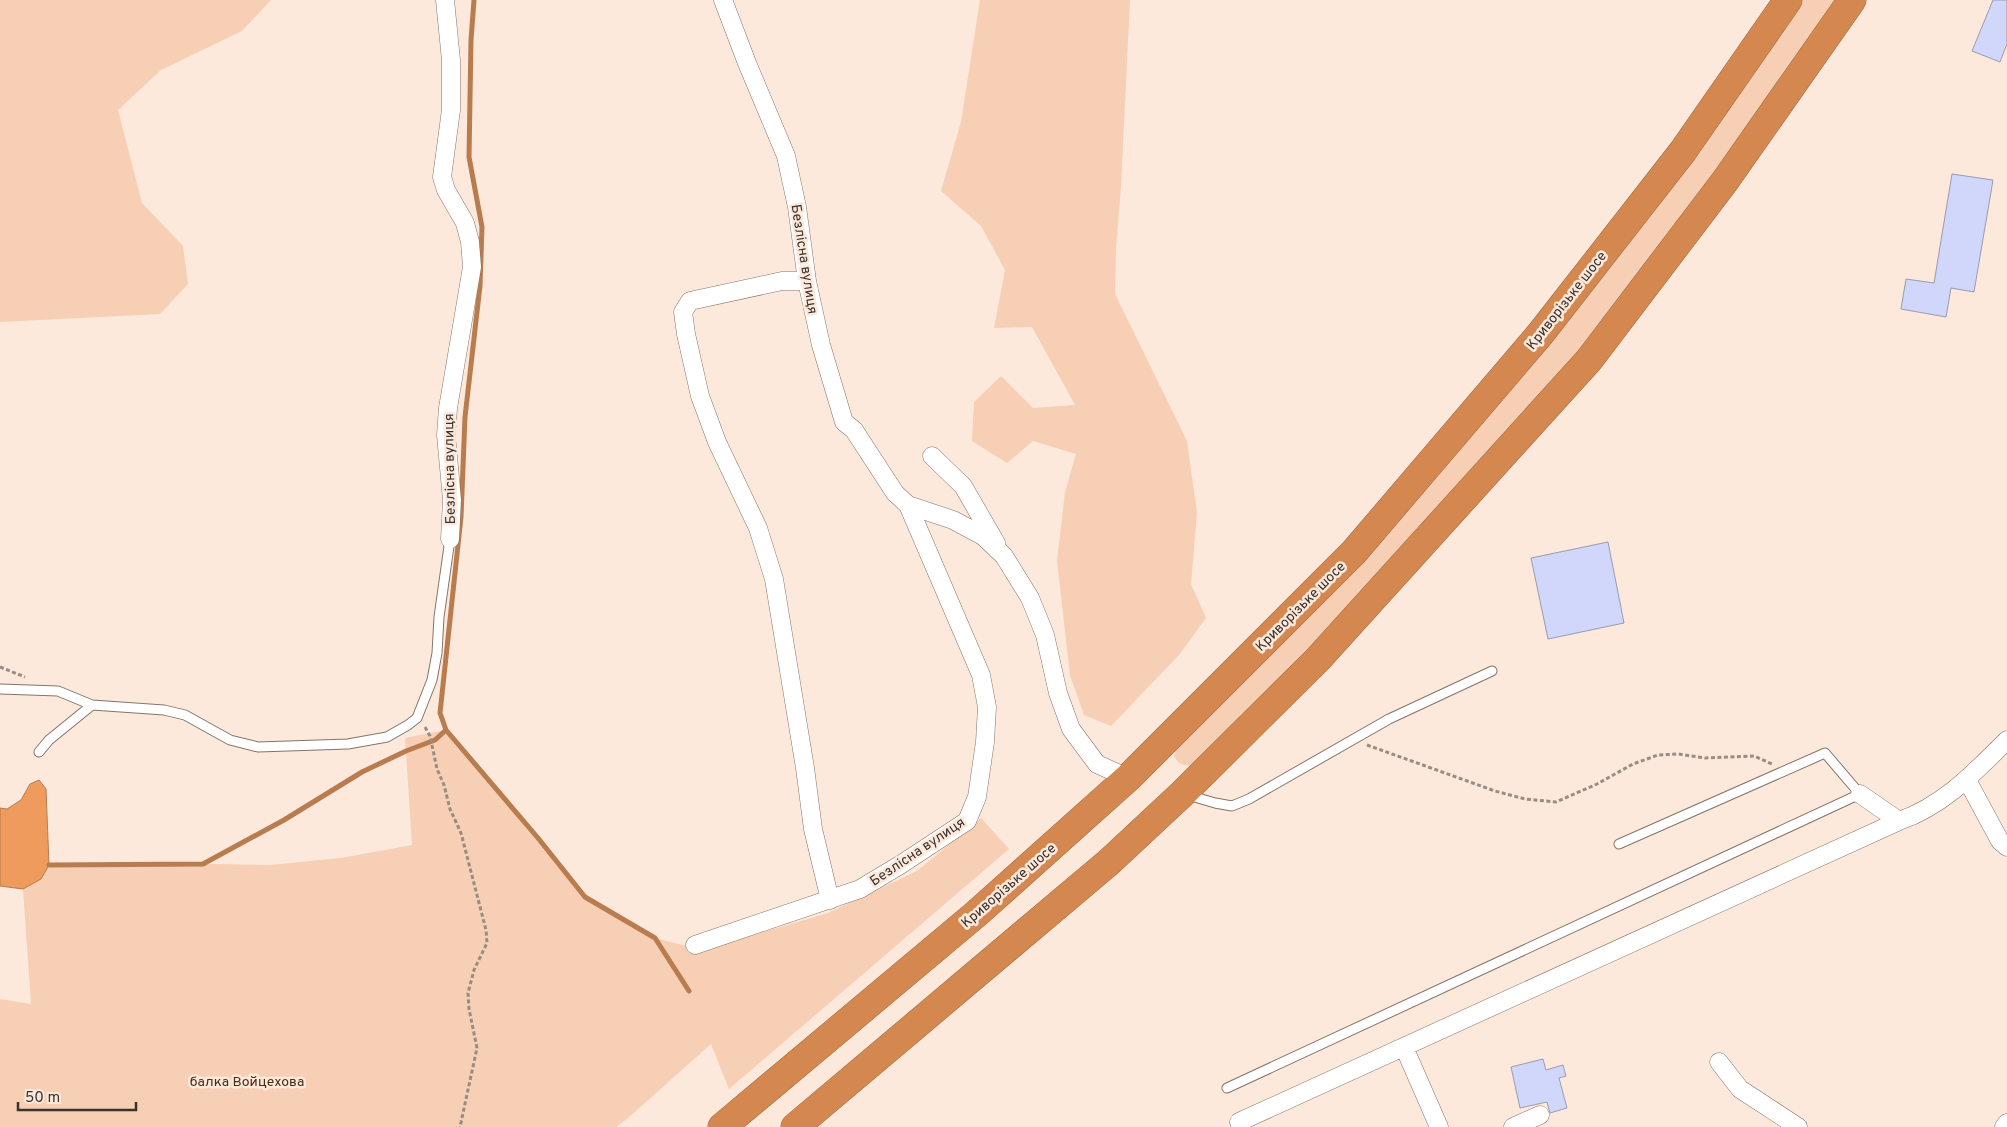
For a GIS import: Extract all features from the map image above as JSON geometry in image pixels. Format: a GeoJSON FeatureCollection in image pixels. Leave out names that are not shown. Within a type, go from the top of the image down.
{"type":"FeatureCollection","features":[{"type":"Feature","properties":{"kind":"highway","name":"Криворізьке шосе"},"geometry":{"type":"LineString","coordinates":[[722,1127],[976,914],[1128,778],[1354,552],[1541,333],[1683,151],[1788,0]]}},
{"type":"Feature","properties":{"kind":"highway"},"geometry":{"type":"LineString","coordinates":[[795,1127],[1109,862],[1183,793],[1318,659],[1589,360],[1725,181],[1852,0]]}},
{"type":"Feature","properties":{"kind":"street","name":"Безлісна вулиця"},"geometry":{"type":"LineString","coordinates":[[445,0],[451,60],[451,110],[442,177],[446,190],[465,223],[470,242],[472,267],[447,417],[446,435],[452,500],[450,539]]}},
{"type":"Feature","properties":{"kind":"street","name":"Безлісна вулиця"},"geometry":{"type":"LineString","coordinates":[[695,945],[860,889],[967,821],[977,797],[985,742],[987,706],[981,676],[908,505],[895,493],[854,430],[844,422],[821,345],[807,281],[797,207],[786,156],[746,63],[723,0]]}},
{"type":"Feature","properties":{"kind":"street"},"geometry":{"type":"LineString","coordinates":[[807,281],[782,280],[690,301],[683,312],[700,396],[717,442],[758,528],[774,579],[813,829],[830,900]]}},
{"type":"Feature","properties":{"kind":"street"},"geometry":{"type":"LineString","coordinates":[[932,456],[963,486],[1004,556]]}},
{"type":"Feature","properties":{"kind":"street","name":"Безлісна вулиця"},"geometry":{"type":"LineString","coordinates":[[908,505],[953,520],[983,536],[1004,556],[1030,598],[1045,635],[1058,693],[1071,729],[1097,764],[1128,778]]}},
{"type":"Feature","properties":{"kind":"street"},"geometry":{"type":"LineString","coordinates":[[1239,1122],[1899,821],[1919,814],[1967,780],[2007,740]]}},
{"type":"Feature","properties":{"kind":"street"},"geometry":{"type":"LineString","coordinates":[[1967,780],[2000,841],[2007,847]]}},
{"type":"Feature","properties":{"kind":"street"},"geometry":{"type":"LineString","coordinates":[[1860,794],[1899,821]]}},
{"type":"Feature","properties":{"kind":"street"},"geometry":{"type":"LineString","coordinates":[[1404,1048],[1439,1127]]}},
{"type":"Feature","properties":{"kind":"street"},"geometry":{"type":"LineString","coordinates":[[1719,1062],[1740,1089],[1798,1127]]}},
{"type":"Feature","properties":{"kind":"street"},"geometry":{"type":"LineString","coordinates":[[1513,1127],[1540,1115]]}},
{"type":"Feature","properties":{"kind":"street"},"geometry":{"type":"LineString","coordinates":[[2004,1127],[2007,1123]]}},
{"type":"Feature","properties":{"kind":"lane","name":"Безлісна вулиця"},"geometry":{"type":"LineString","coordinates":[[417,718],[432,680],[437,653],[439,617],[450,539]]}},
{"type":"Feature","properties":{"kind":"lane"},"geometry":{"type":"LineString","coordinates":[[1183,793],[1214,803],[1232,806],[1249,799],[1389,719],[1492,671]]}},
{"type":"Feature","properties":{"kind":"lane"},"geometry":{"type":"LineString","coordinates":[[0,689],[58,691],[92,705],[164,710],[185,715],[230,740],[258,747],[348,744],[387,737],[408,726],[417,718]]}},
{"type":"Feature","properties":{"kind":"lane"},"geometry":{"type":"LineString","coordinates":[[39,752],[49,740],[92,705]]}},
{"type":"Feature","properties":{"kind":"lane"},"geometry":{"type":"LineString","coordinates":[[1226,1088],[1860,794],[1825,753],[1619,844]]}},
{"type":"Feature","properties":{"kind":"path"},"geometry":{"type":"LineString","coordinates":[[417,718],[430,736],[437,769],[467,851],[486,930],[487,943],[474,970],[468,993],[469,1009],[477,1048],[460,1127]]}},
{"type":"Feature","properties":{"kind":"path"},"geometry":{"type":"LineString","coordinates":[[1339,747],[1363,744],[1495,791],[1525,800],[1556,802],[1596,784],[1632,764],[1658,755],[1678,754],[1705,758],[1754,756],[1784,770]]}},
{"type":"Feature","properties":{"kind":"green space"},"geometry":{"type":"Polygon","coordinates":[[[0,0],[271,0],[242,31],[161,70],[118,110],[142,203],[183,246],[188,284],[160,314],[0,322],[0,0]]]}},
{"type":"Feature","properties":{"kind":"green space"},"geometry":{"type":"Polygon","coordinates":[[[980,0],[1130,0],[1115,294],[1187,441],[1197,513],[1191,584],[1206,618],[1179,655],[1111,726],[1084,715],[1070,675],[1057,561],[1065,492],[1076,454],[1033,441],[1007,463],[972,441],[974,402],[1001,376],[1033,408],[1075,405],[1032,327],[994,328],[1005,270],[981,226],[941,191],[961,122],[980,0]]]}},
{"type":"Feature","properties":{"kind":"green space"},"geometry":{"type":"Polygon","coordinates":[[[1800,0],[1838,0],[1711,181],[1561,373],[1308,659],[1192,766],[1179,763],[1174,756],[1177,748],[1285,639],[1800,0]]]}},
{"type":"Feature","properties":{"kind":"green space","name":"балка Войцехова"},"geometry":{"type":"Polygon","coordinates":[[[446,730],[538,838],[585,897],[655,938],[702,950],[828,913],[917,871],[981,818],[1009,849],[729,1089],[711,1044],[616,1127],[0,1127],[0,999],[31,1004],[23,889],[41,879],[49,865],[157,863],[270,865],[341,858],[412,845],[405,738],[446,730]]]}},
{"type":"Feature","properties":{"kind":"shaded area"},"geometry":{"type":"Polygon","coordinates":[[[39,780],[46,789],[49,865],[41,879],[23,889],[0,886],[0,808],[7,809],[21,800],[30,784],[39,780]]]}},
{"type":"Feature","properties":{"kind":"building"},"geometry":{"type":"Polygon","coordinates":[[[1993,0],[2007,0],[2007,44],[2000,62],[1972,51],[1993,0]]]}},
{"type":"Feature","properties":{"kind":"building"},"geometry":{"type":"Polygon","coordinates":[[[1952,174],[1993,180],[1974,292],[1951,288],[1946,317],[1901,309],[1906,279],[1934,283],[1952,174]]]}},
{"type":"Feature","properties":{"kind":"building"},"geometry":{"type":"Polygon","coordinates":[[[1608,542],[1624,623],[1548,639],[1531,558],[1608,542]]]}},
{"type":"Feature","properties":{"kind":"building"},"geometry":{"type":"Polygon","coordinates":[[[1543,1059],[1546,1070],[1563,1065],[1566,1076],[1559,1078],[1567,1108],[1550,1113],[1547,1102],[1520,1108],[1511,1067],[1543,1059]]]}},
{"type":"Feature","properties":{"kind":"waterway"},"geometry":{"type":"LineString","coordinates":[[446,730],[440,713],[461,517],[465,417],[480,286],[482,227],[469,157],[471,40],[474,0]]}},
{"type":"Feature","properties":{"kind":"waterway"},"geometry":{"type":"LineString","coordinates":[[49,865],[203,864],[284,820],[362,772],[406,751],[435,740],[446,730],[538,838],[585,897],[655,938],[689,991]]}}]}
